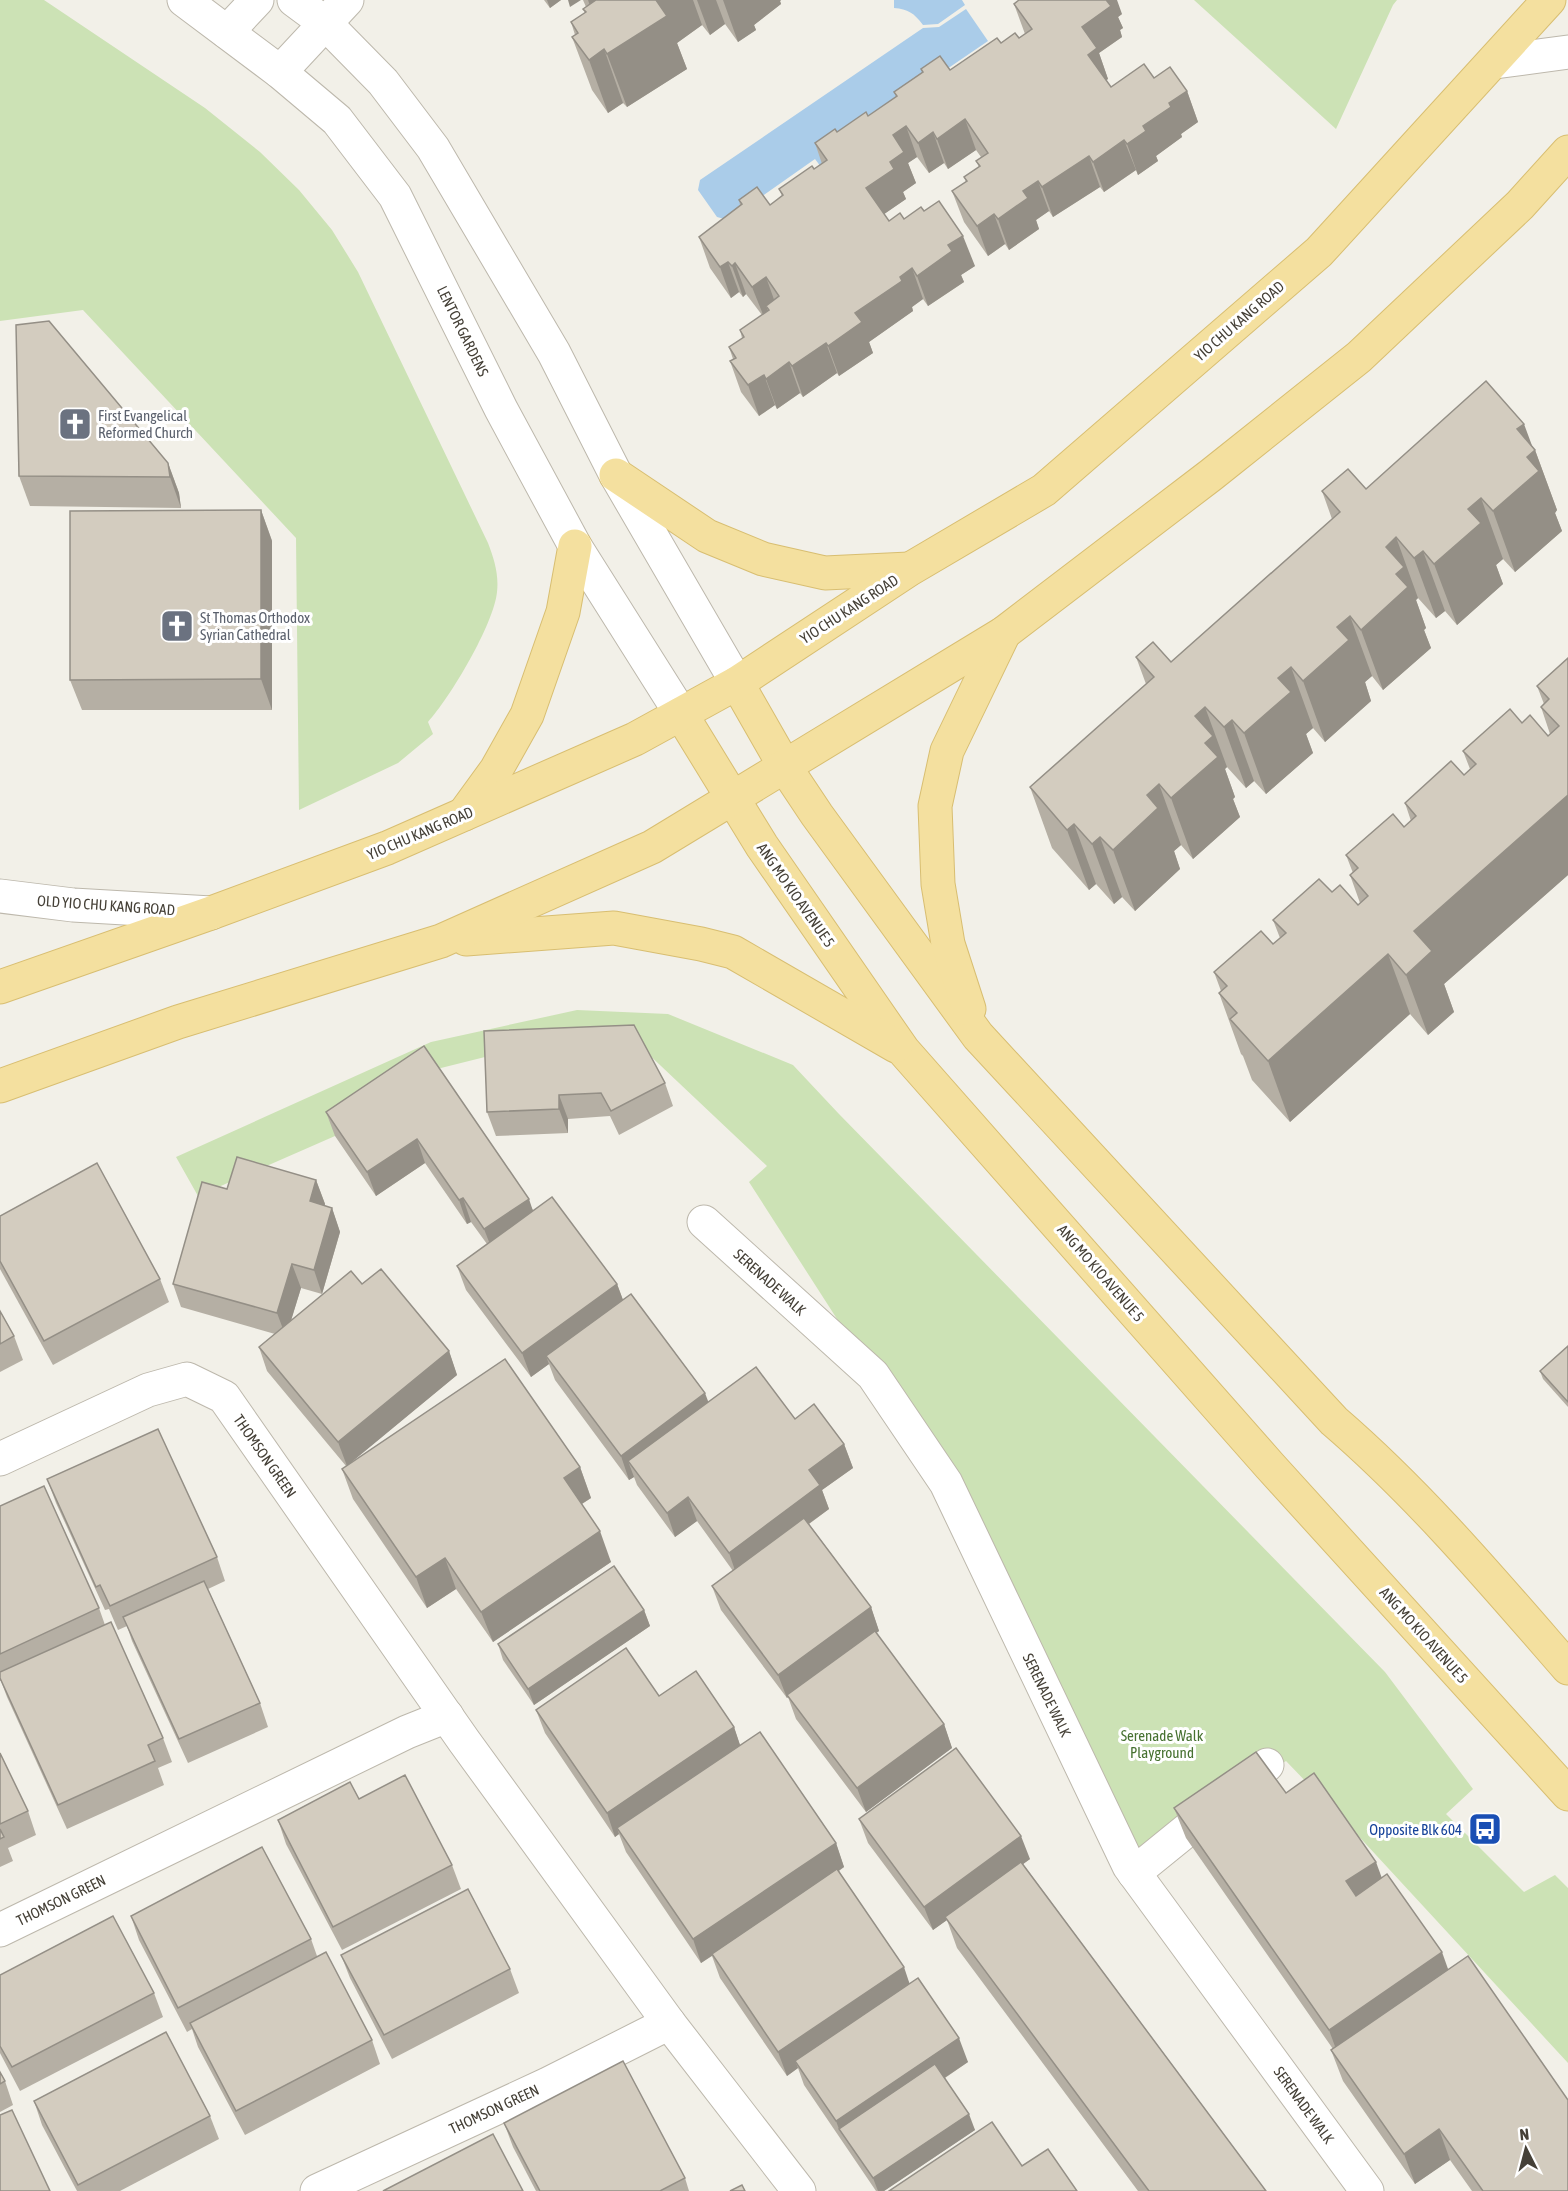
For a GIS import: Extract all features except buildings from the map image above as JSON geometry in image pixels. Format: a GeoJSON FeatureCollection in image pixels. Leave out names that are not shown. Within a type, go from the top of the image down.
{"type":"FeatureCollection","features":[{"type":"Feature","properties":{"kind":"main road","name":"YIO CHU KANG ROAD"},"geometry":{"type":"LineString","coordinates":[[0,987],[387,848],[635,738],[737,683],[910,569],[1044,490],[1319,252],[1550,0]]}},
{"type":"Feature","properties":{"kind":"main road"},"geometry":{"type":"LineString","coordinates":[[0,1086],[178,1022],[441,941],[652,847],[733,799],[1004,633],[1211,475],[1359,357],[1520,205],[1568,152]]}},
{"type":"Feature","properties":{"kind":"main road"},"geometry":{"type":"LineString","coordinates":[[616,474],[707,536],[762,559],[825,573],[910,569]]}},
{"type":"Feature","properties":{"kind":"main road"},"geometry":{"type":"LineString","coordinates":[[463,815],[496,770],[527,715],[563,612],[576,546]]}},
{"type":"Feature","properties":{"kind":"main road"},"geometry":{"type":"LineString","coordinates":[[978,1036],[948,944],[938,884],[935,806],[947,751],[1004,633]]}},
{"type":"Feature","properties":{"kind":"main road"},"geometry":{"type":"LineString","coordinates":[[737,683],[785,767],[817,815],[978,1036],[1334,1421],[1385,1469],[1481,1568],[1568,1668]]}},
{"type":"Feature","properties":{"kind":"main road","name":"ANG MO KIO AVENUE 5"},"geometry":{"type":"LineString","coordinates":[[681,714],[762,846],[903,1050],[1270,1466],[1568,1794]]}},
{"type":"Feature","properties":{"kind":"main road"},"geometry":{"type":"LineString","coordinates":[[441,941],[614,928],[701,944],[733,952],[903,1050]]}},
{"type":"Feature","properties":{"kind":"street","name":"LENTOR GARDENS"},"geometry":{"type":"LineString","coordinates":[[184,0],[280,72],[337,120],[395,196],[501,409],[576,546],[681,714]]}},
{"type":"Feature","properties":{"kind":"street"},"geometry":{"type":"LineString","coordinates":[[227,32],[257,0]]}},
{"type":"Feature","properties":{"kind":"street"},"geometry":{"type":"LineString","coordinates":[[294,0],[336,12],[383,82],[433,148],[554,353],[616,474],[737,683]]}},
{"type":"Feature","properties":{"kind":"street"},"geometry":{"type":"LineString","coordinates":[[280,72],[336,12]]}},
{"type":"Feature","properties":{"kind":"street"},"geometry":{"type":"LineString","coordinates":[[1495,62],[1568,52]]}},
{"type":"Feature","properties":{"kind":"street","name":"OLD YIO CHU KANG ROAD"},"geometry":{"type":"LineString","coordinates":[[0,896],[73,905],[211,913]]}},
{"type":"Feature","properties":{"kind":"street","name":"SERENADE WALK"},"geometry":{"type":"LineString","coordinates":[[704,1222],[873,1375],[946,1483],[1134,1873],[1367,2191]]}},
{"type":"Feature","properties":{"kind":"street","name":"THOMSON GREEN"},"geometry":{"type":"LineString","coordinates":[[0,1459],[148,1389],[187,1379],[224,1397],[447,1716],[669,2023],[799,2191]]}},
{"type":"Feature","properties":{"kind":"street","name":"THOMSON GREEN"},"geometry":{"type":"LineString","coordinates":[[0,1930],[407,1732],[447,1716]]}},
{"type":"Feature","properties":{"kind":"street"},"geometry":{"type":"LineString","coordinates":[[1134,1873],[1267,1765]]}},
{"type":"Feature","properties":{"kind":"street","name":"THOMSON GREEN"},"geometry":{"type":"LineString","coordinates":[[317,2191],[548,2084],[669,2023]]}},
{"type":"Feature","properties":{"kind":"green space"},"geometry":{"type":"Polygon","coordinates":[[[0,0],[44,0],[205,108],[260,152],[299,190],[332,230],[358,272],[488,543],[497,579],[494,606],[470,660],[448,696],[428,722],[433,734],[398,763],[299,810],[296,538],[83,310],[0,321],[0,0]]]}},
{"type":"Feature","properties":{"kind":"green space"},"geometry":{"type":"Polygon","coordinates":[[[1194,0],[1397,0],[1336,129],[1194,0]]]}},
{"type":"Feature","properties":{"kind":"green space","name":"Serenade Walk Playground"},"geometry":{"type":"Polygon","coordinates":[[[577,1010],[668,1014],[793,1065],[1385,1672],[1473,1789],[1446,1814],[1524,1892],[1555,1875],[1568,1888],[1568,2063],[1286,1761],[1129,1866],[873,1375],[749,1182],[767,1166],[643,1049],[493,1055],[433,1070],[335,1136],[198,1196],[176,1157],[431,1042],[577,1010]]]}},
{"type":"Feature","properties":{"kind":"water"},"geometry":{"type":"Polygon","coordinates":[[[894,0],[962,0],[965,5],[938,24],[923,25],[910,12],[894,8],[894,0]]]}},
{"type":"Feature","properties":{"kind":"water"},"geometry":{"type":"Polygon","coordinates":[[[966,9],[988,41],[865,125],[824,171],[815,159],[728,220],[717,217],[698,190],[700,180],[923,28],[939,27],[966,9]]]}},
{"type":"Feature","properties":{"kind":"place","name":"First Evangelical Reformed Church"},"geometry":{"type":"Point","coordinates":[75,424]}},
{"type":"Feature","properties":{"kind":"place","name":"St Thomas Orthodox Syrian Cathedral"},"geometry":{"type":"Point","coordinates":[177,626]}},
{"type":"Feature","properties":{"kind":"place","name":"Opposite Blk 604"},"geometry":{"type":"Point","coordinates":[1485,1829]}}]}
